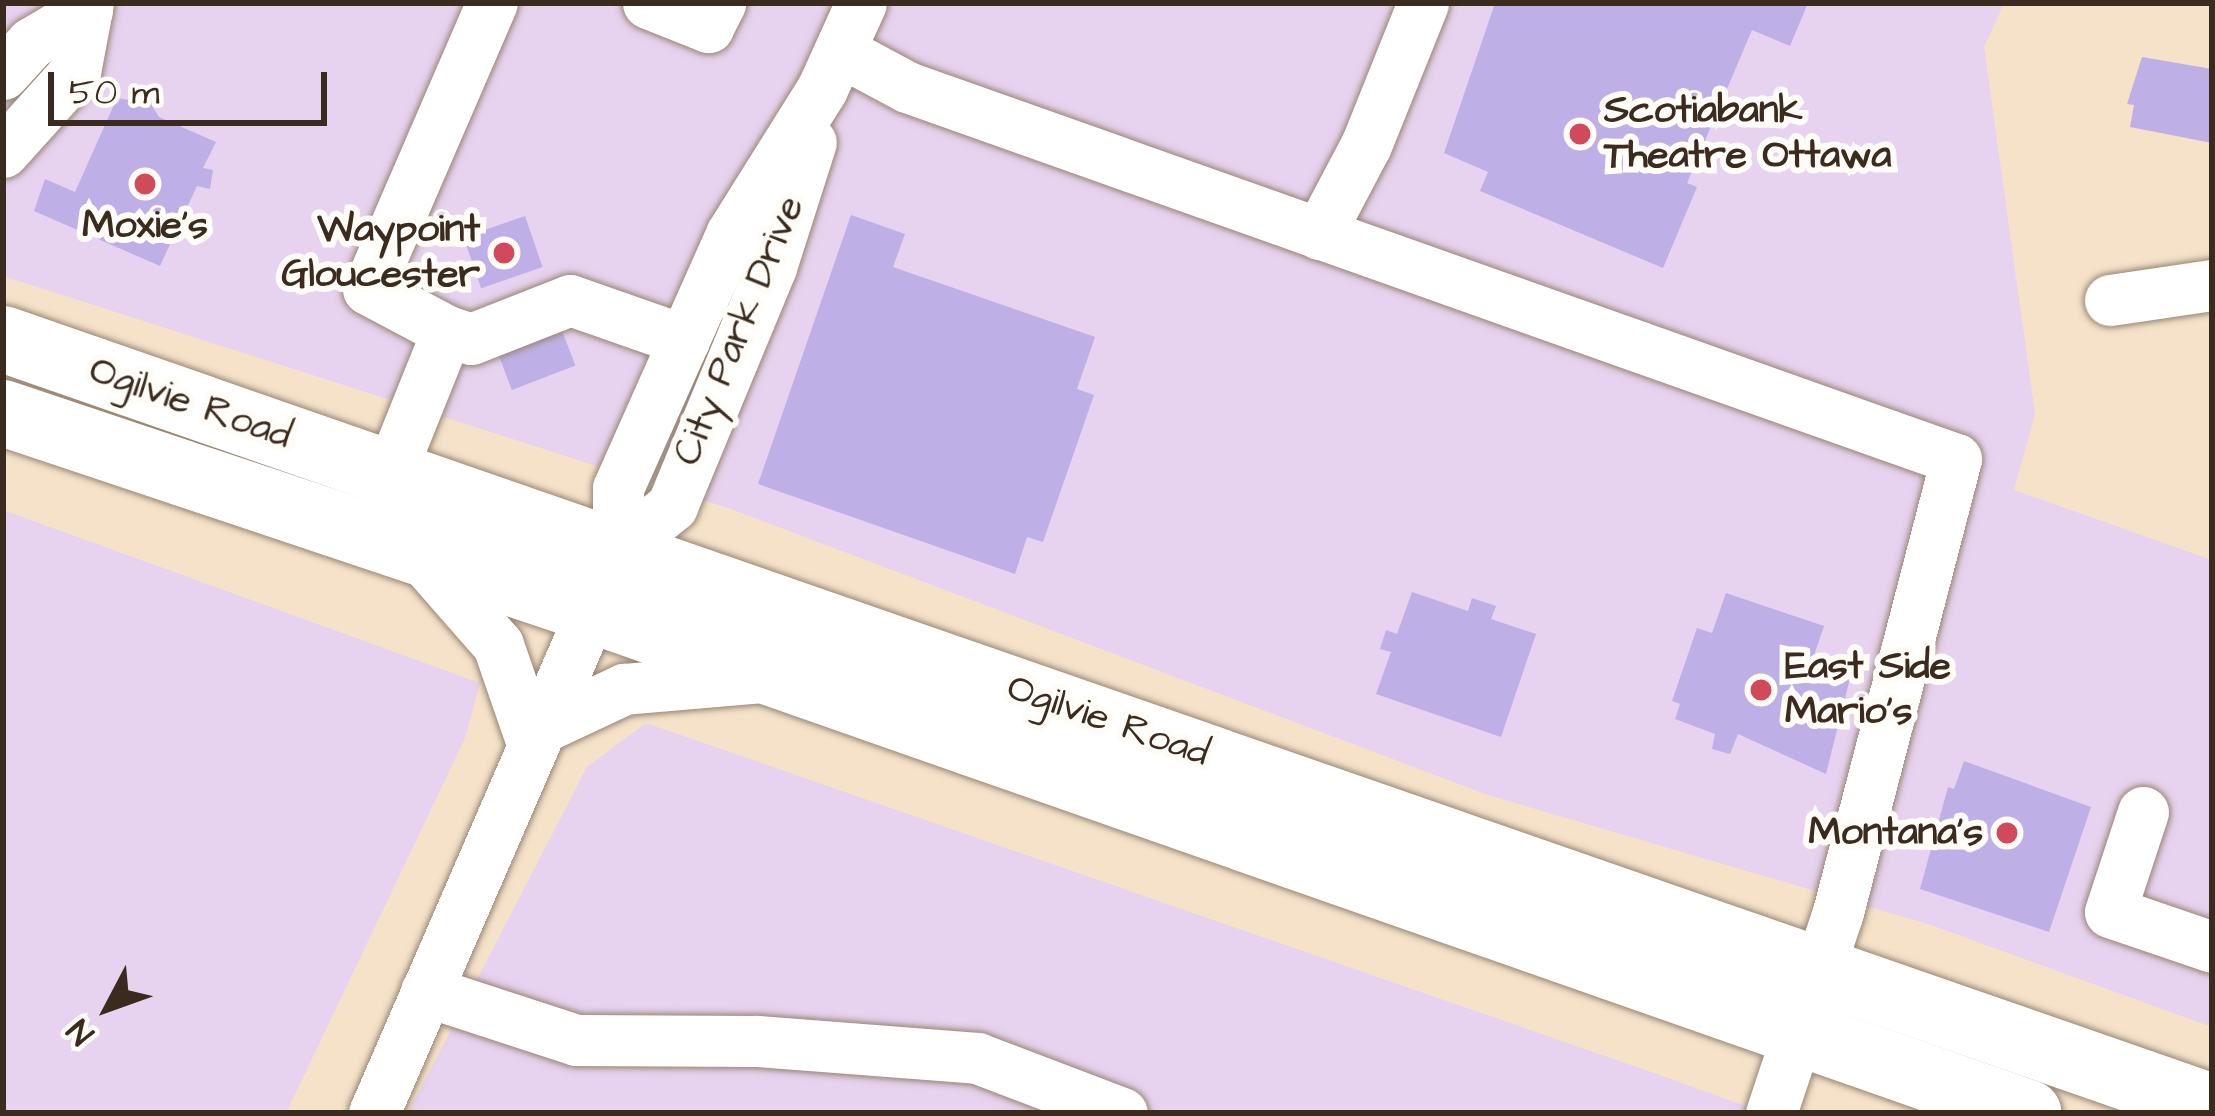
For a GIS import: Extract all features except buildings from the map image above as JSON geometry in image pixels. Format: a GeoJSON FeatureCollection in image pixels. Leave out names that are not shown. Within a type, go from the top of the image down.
{"type":"FeatureCollection","features":[{"type":"Feature","properties":{"kind":"main road","name":"Ogilvie Road"},"geometry":{"type":"LineString","coordinates":[[3,339],[2212,1107]]}},
{"type":"Feature","properties":{"kind":"main road","name":"Ogilvie Road"},"geometry":{"type":"LineString","coordinates":[[3,413],[421,557],[592,610],[768,676],[2028,1113]]}},
{"type":"Feature","properties":{"kind":"street"},"geometry":{"type":"LineString","coordinates":[[493,3],[368,290],[471,340],[570,300],[684,340]]}},
{"type":"Feature","properties":{"kind":"street"},"geometry":{"type":"LineString","coordinates":[[648,3],[709,27],[720,3]]}},
{"type":"Feature","properties":{"kind":"street","name":"City Park Drive"},"geometry":{"type":"LineString","coordinates":[[618,550],[672,506],[770,267],[831,70],[861,3]]}},
{"type":"Feature","properties":{"kind":"street"},"geometry":{"type":"LineString","coordinates":[[1319,233],[1366,145],[1423,3]]}},
{"type":"Feature","properties":{"kind":"street"},"geometry":{"type":"LineString","coordinates":[[3,74],[31,44],[88,7]]}},
{"type":"Feature","properties":{"kind":"street"},"geometry":{"type":"LineString","coordinates":[[3,152],[75,72],[88,7]]}},
{"type":"Feature","properties":{"kind":"street"},"geometry":{"type":"LineString","coordinates":[[831,70],[908,87],[1956,459],[1821,969],[1772,1113]]}},
{"type":"Feature","properties":{"kind":"street","name":"City Park Drive"},"geometry":{"type":"LineString","coordinates":[[374,1113],[618,550],[618,488],[731,235],[831,70]]}},
{"type":"Feature","properties":{"kind":"street"},"geometry":{"type":"LineString","coordinates":[[2110,300],[2212,285]]}},
{"type":"Feature","properties":{"kind":"street"},"geometry":{"type":"LineString","coordinates":[[391,473],[447,331]]}},
{"type":"Feature","properties":{"kind":"street"},"geometry":{"type":"LineString","coordinates":[[421,557],[498,645],[537,737],[624,689],[768,676]]}},
{"type":"Feature","properties":{"kind":"street"},"geometry":{"type":"LineString","coordinates":[[2143,812],[2110,912],[2212,947]]}},
{"type":"Feature","properties":{"kind":"street"},"geometry":{"type":"LineString","coordinates":[[426,991],[576,1040],[757,1041],[977,1058],[1122,1113]]}},
{"type":"Feature","properties":{"kind":"shaded area","name":"Scotiabank Theatre Ottawa"},"geometry":{"type":"Polygon","coordinates":[[[3,3],[2004,3],[1984,47],[2035,414],[2014,490],[2212,560],[2212,1027],[1931,925],[1488,795],[728,508],[3,276],[3,3]]]}},
{"type":"Feature","properties":{"kind":"shaded area"},"geometry":{"type":"Polygon","coordinates":[[[3,510],[480,683],[465,738],[286,1113],[3,1113],[3,510]]]}},
{"type":"Feature","properties":{"kind":"shaded area"},"geometry":{"type":"Polygon","coordinates":[[[646,723],[1765,1113],[408,1113],[587,767],[646,723]]]}},
{"type":"Feature","properties":{"kind":"place","name":"Scotiabank Theatre Ottawa"},"geometry":{"type":"Point","coordinates":[1580,134]}},
{"type":"Feature","properties":{"kind":"place","name":"Moxie's"},"geometry":{"type":"Point","coordinates":[145,184]}},
{"type":"Feature","properties":{"kind":"place","name":"Waypoint Gloucester"},"geometry":{"type":"Point","coordinates":[504,253]}},
{"type":"Feature","properties":{"kind":"place","name":"East Side Mario's"},"geometry":{"type":"Point","coordinates":[1761,690]}},
{"type":"Feature","properties":{"kind":"place","name":"Montana's"},"geometry":{"type":"Point","coordinates":[2007,833]}}]}
